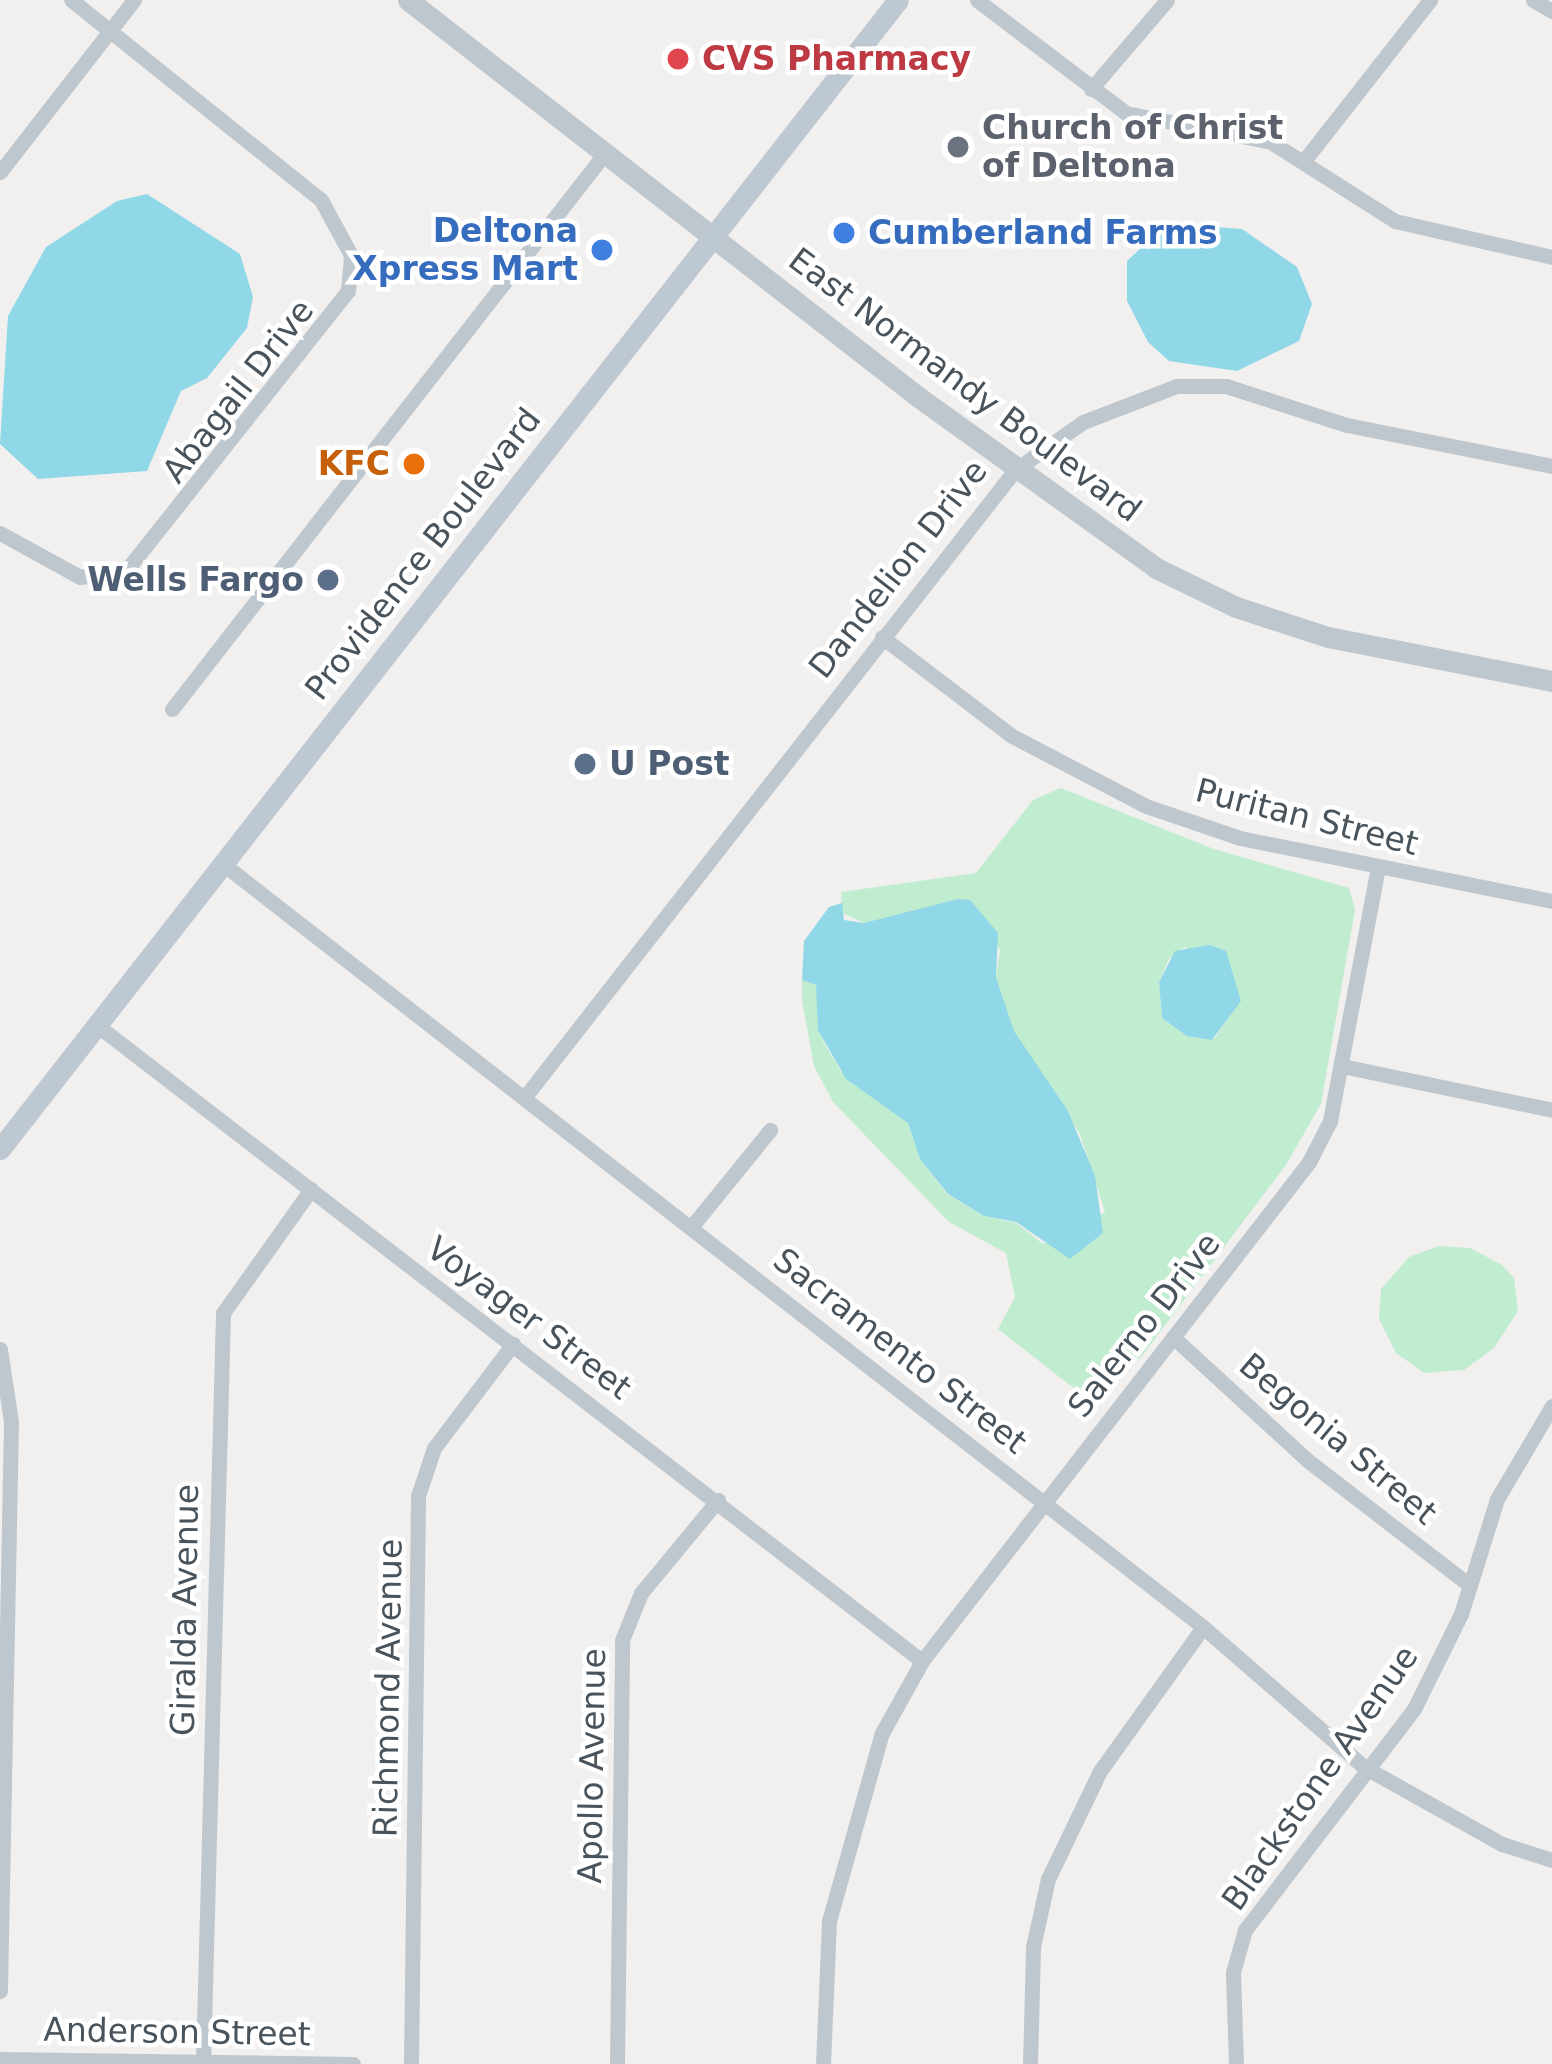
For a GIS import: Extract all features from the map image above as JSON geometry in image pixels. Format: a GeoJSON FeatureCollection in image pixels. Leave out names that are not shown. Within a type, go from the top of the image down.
{"type":"FeatureCollection","features":[{"type":"Feature","properties":{"kind":"main road","name":"Providence Boulevard"},"geometry":{"type":"LineString","coordinates":[[4,1135],[98,1026],[898,0]]}},
{"type":"Feature","properties":{"kind":"street","name":"Abagail Drive"},"geometry":{"type":"LineString","coordinates":[[0,533],[80,577],[125,572],[348,291],[351,255],[321,200],[70,0]]}},
{"type":"Feature","properties":{"kind":"street"},"geometry":{"type":"LineString","coordinates":[[0,172],[134,0]]}},
{"type":"Feature","properties":{"kind":"street","name":"East Normandy Boulevard"},"geometry":{"type":"LineString","coordinates":[[408,0],[1015,470],[1156,568],[1236,607],[1328,637],[1552,681]]}},
{"type":"Feature","properties":{"kind":"street"},"geometry":{"type":"LineString","coordinates":[[977,0],[1126,113],[1228,130],[1303,162],[1395,221],[1552,257]]}},
{"type":"Feature","properties":{"kind":"street"},"geometry":{"type":"LineString","coordinates":[[1091,89],[1167,0]]}},
{"type":"Feature","properties":{"kind":"street"},"geometry":{"type":"LineString","coordinates":[[1303,162],[1430,0]]}},
{"type":"Feature","properties":{"kind":"street"},"geometry":{"type":"LineString","coordinates":[[1533,0],[1552,10]]}},
{"type":"Feature","properties":{"kind":"street"},"geometry":{"type":"LineString","coordinates":[[172,709],[605,153]]}},
{"type":"Feature","properties":{"kind":"street","name":"Dandelion Drive"},"geometry":{"type":"LineString","coordinates":[[524,1098],[882,637],[966,542],[1015,470],[1083,422],[1135,398],[1210,386],[1262,394],[1347,424],[1552,466]]}},
{"type":"Feature","properties":{"kind":"street","name":"Puritan Street"},"geometry":{"type":"LineString","coordinates":[[882,637],[1012,736],[1146,806],[1240,838],[1552,901]]}},
{"type":"Feature","properties":{"kind":"street","name":"Sacramento Street"},"geometry":{"type":"LineString","coordinates":[[223,864],[1203,1627],[1364,1767],[1502,1844],[1552,1860]]}},
{"type":"Feature","properties":{"kind":"street","name":"Salerno Drive"},"geometry":{"type":"LineString","coordinates":[[823,2064],[830,1921],[843,1853],[882,1733],[922,1661],[1309,1162],[1330,1120],[1378,868]]}},
{"type":"Feature","properties":{"kind":"street","name":"Voyager Street"},"geometry":{"type":"LineString","coordinates":[[98,1026],[922,1661]]}},
{"type":"Feature","properties":{"kind":"street"},"geometry":{"type":"LineString","coordinates":[[1342,1066],[1552,1110]]}},
{"type":"Feature","properties":{"kind":"street"},"geometry":{"type":"LineString","coordinates":[[692,1226],[770,1130]]}},
{"type":"Feature","properties":{"kind":"street","name":"Giralda Avenue"},"geometry":{"type":"LineString","coordinates":[[203,2062],[223,1313],[311,1189]]}},
{"type":"Feature","properties":{"kind":"street","name":"Begonia Street"},"geometry":{"type":"LineString","coordinates":[[1173,1337],[1307,1460],[1468,1584]]}},
{"type":"Feature","properties":{"kind":"street","name":"Richmond Avenue"},"geometry":{"type":"LineString","coordinates":[[411,2064],[418,1496],[434,1448],[513,1344]]}},
{"type":"Feature","properties":{"kind":"street"},"geometry":{"type":"LineString","coordinates":[[0,1349],[11,1422],[0,1990]]}},
{"type":"Feature","properties":{"kind":"street","name":"Blackstone Avenue"},"geometry":{"type":"LineString","coordinates":[[1236,2064],[1234,1972],[1246,1930],[1433,1676],[1497,1498],[1552,1406]]}},
{"type":"Feature","properties":{"kind":"street","name":"Apollo Avenue"},"geometry":{"type":"LineString","coordinates":[[617,2064],[622,1640],[641,1593],[718,1500]]}},
{"type":"Feature","properties":{"kind":"street"},"geometry":{"type":"LineString","coordinates":[[1030,2064],[1033,1947],[1048,1879],[1100,1771],[1203,1627]]}},
{"type":"Feature","properties":{"kind":"street","name":"Anderson Street"},"geometry":{"type":"LineString","coordinates":[[0,2059],[353,2064]]}},
{"type":"Feature","properties":{"kind":"green space"},"geometry":{"type":"Polygon","coordinates":[[[1061,788],[1214,849],[1349,888],[1355,910],[1321,1104],[1286,1165],[1141,1357],[1085,1397],[998,1329],[1015,1297],[1006,1253],[949,1222],[833,1102],[814,1066],[802,1000],[802,980],[816,985],[823,1041],[842,1073],[908,1123],[920,1159],[947,1194],[984,1216],[1016,1223],[1043,1244],[1105,1212],[1080,1134],[1014,1032],[996,977],[1000,950],[969,900],[864,923],[842,913],[841,892],[976,873],[1033,800],[1061,788]],[[1185,947],[1169,959],[1159,982],[1162,1018],[1214,1039],[1241,1000],[1185,947]]]}},
{"type":"Feature","properties":{"kind":"green space"},"geometry":{"type":"Polygon","coordinates":[[[1439,1246],[1470,1248],[1502,1265],[1514,1278],[1518,1311],[1494,1348],[1464,1370],[1424,1373],[1396,1353],[1379,1319],[1381,1289],[1409,1257],[1439,1246]]]}},
{"type":"Feature","properties":{"kind":"water"},"geometry":{"type":"Polygon","coordinates":[[[147,194],[240,254],[253,297],[247,328],[207,378],[181,391],[147,471],[38,479],[0,444],[8,316],[46,247],[117,201],[147,194]]]}},
{"type":"Feature","properties":{"kind":"water"},"geometry":{"type":"Polygon","coordinates":[[[1187,225],[1242,229],[1297,267],[1312,304],[1299,341],[1237,371],[1169,361],[1148,342],[1127,301],[1127,261],[1156,234],[1187,225]]]}},
{"type":"Feature","properties":{"kind":"water"},"geometry":{"type":"Polygon","coordinates":[[[970,900],[998,933],[996,977],[1014,1031],[1068,1111],[1095,1176],[1103,1233],[1070,1259],[1016,1222],[984,1216],[948,1194],[920,1159],[908,1123],[846,1079],[818,1030],[816,985],[802,980],[804,941],[829,907],[842,903],[844,920],[864,923],[970,900]]]}},
{"type":"Feature","properties":{"kind":"water"},"geometry":{"type":"Polygon","coordinates":[[[1210,945],[1226,951],[1241,1001],[1212,1040],[1187,1036],[1162,1018],[1159,982],[1175,951],[1210,945]]]}},
{"type":"Feature","properties":{"kind":"place","name":"CVS Pharmacy"},"geometry":{"type":"Point","coordinates":[678,59]}},
{"type":"Feature","properties":{"kind":"place","name":"Church of Christ of Deltona"},"geometry":{"type":"Point","coordinates":[958,147]}},
{"type":"Feature","properties":{"kind":"place","name":"Cumberland Farms"},"geometry":{"type":"Point","coordinates":[844,233]}},
{"type":"Feature","properties":{"kind":"place","name":"Deltona Xpress Mart"},"geometry":{"type":"Point","coordinates":[602,250]}},
{"type":"Feature","properties":{"kind":"place","name":"KFC"},"geometry":{"type":"Point","coordinates":[414,464]}},
{"type":"Feature","properties":{"kind":"place","name":"Wells Fargo"},"geometry":{"type":"Point","coordinates":[328,580]}},
{"type":"Feature","properties":{"kind":"place","name":"U Post"},"geometry":{"type":"Point","coordinates":[585,764]}}]}
